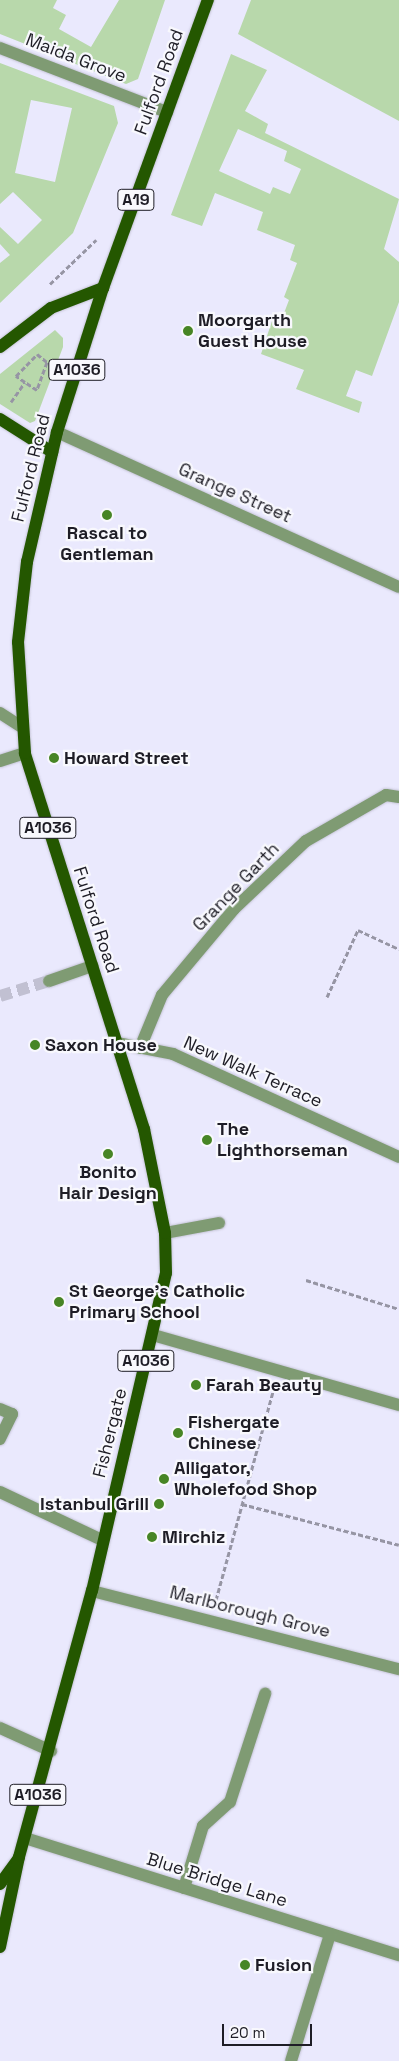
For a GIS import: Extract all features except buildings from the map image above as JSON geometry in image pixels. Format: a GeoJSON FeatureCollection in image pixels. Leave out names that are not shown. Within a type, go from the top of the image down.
{"type":"FeatureCollection","features":[{"type":"Feature","properties":{"kind":"main road","name":"Fulford Road"},"geometry":{"type":"LineString","coordinates":[[144,1129],[25,753],[20,726],[18,642],[27,562],[57,432],[103,288],[208,0]]}},
{"type":"Feature","properties":{"kind":"main road"},"geometry":{"type":"LineString","coordinates":[[0,348],[51,308],[103,288]]}},
{"type":"Feature","properties":{"kind":"main road"},"geometry":{"type":"LineString","coordinates":[[0,419],[52,452]]}},
{"type":"Feature","properties":{"kind":"main road","name":"Fishergate"},"geometry":{"type":"LineString","coordinates":[[0,1948],[25,1838],[51,1751],[92,1591],[102,1540],[153,1335],[166,1273],[165,1233],[144,1129]]}},
{"type":"Feature","properties":{"kind":"main road","name":"Fishergate"},"geometry":{"type":"LineString","coordinates":[[0,1884],[20,1858]]}},
{"type":"Feature","properties":{"kind":"street","name":"Maida Grove"},"geometry":{"type":"LineString","coordinates":[[0,48],[167,112]]}},
{"type":"Feature","properties":{"kind":"street","name":"Grange Street"},"geometry":{"type":"LineString","coordinates":[[57,432],[399,587]]}},
{"type":"Feature","properties":{"kind":"street"},"geometry":{"type":"LineString","coordinates":[[0,713],[20,726]]}},
{"type":"Feature","properties":{"kind":"street"},"geometry":{"type":"LineString","coordinates":[[0,760],[25,753]]}},
{"type":"Feature","properties":{"kind":"street","name":"Grange Garth"},"geometry":{"type":"LineString","coordinates":[[140,1048],[162,995],[234,909],[306,841],[386,795],[399,797]]}},
{"type":"Feature","properties":{"kind":"street"},"geometry":{"type":"LineString","coordinates":[[49,981],[92,966]]}},
{"type":"Feature","properties":{"kind":"street","name":"New Walk Terrace"},"geometry":{"type":"LineString","coordinates":[[116,1043],[173,1054],[399,1157]]}},
{"type":"Feature","properties":{"kind":"street"},"geometry":{"type":"LineString","coordinates":[[165,1233],[219,1223]]}},
{"type":"Feature","properties":{"kind":"street"},"geometry":{"type":"LineString","coordinates":[[153,1335],[399,1405]]}},
{"type":"Feature","properties":{"kind":"street"},"geometry":{"type":"LineString","coordinates":[[0,1408],[12,1414],[0,1439]]}},
{"type":"Feature","properties":{"kind":"street"},"geometry":{"type":"LineString","coordinates":[[0,1492],[102,1540]]}},
{"type":"Feature","properties":{"kind":"street","name":"Marlborough Grove"},"geometry":{"type":"LineString","coordinates":[[92,1591],[211,1619],[399,1669]]}},
{"type":"Feature","properties":{"kind":"street"},"geometry":{"type":"LineString","coordinates":[[184,1888],[203,1826],[230,1802],[265,1694]]}},
{"type":"Feature","properties":{"kind":"street"},"geometry":{"type":"LineString","coordinates":[[0,1728],[51,1751]]}},
{"type":"Feature","properties":{"kind":"street","name":"Blue Bridge Lane"},"geometry":{"type":"LineString","coordinates":[[25,1838],[399,1955]]}},
{"type":"Feature","properties":{"kind":"street"},"geometry":{"type":"LineString","coordinates":[[291,2061],[330,1934]]}},
{"type":"Feature","properties":{"kind":"path"},"geometry":{"type":"LineString","coordinates":[[41,292],[100,238]]}},
{"type":"Feature","properties":{"kind":"path"},"geometry":{"type":"LineString","coordinates":[[37,354],[46,362],[37,390],[25,382],[16,376],[37,354]]}},
{"type":"Feature","properties":{"kind":"path"},"geometry":{"type":"LineString","coordinates":[[9,406],[25,382]]}},
{"type":"Feature","properties":{"kind":"path"},"geometry":{"type":"LineString","coordinates":[[327,996],[358,930],[399,949]]}},
{"type":"Feature","properties":{"kind":"path"},"geometry":{"type":"LineString","coordinates":[[306,1280],[399,1309]]}},
{"type":"Feature","properties":{"kind":"path"},"geometry":{"type":"LineString","coordinates":[[211,1619],[278,1371]]}},
{"type":"Feature","properties":{"kind":"path"},"geometry":{"type":"LineString","coordinates":[[242,1504],[399,1545]]}},
{"type":"Feature","properties":{"kind":"green space"},"geometry":{"type":"Polygon","coordinates":[[[0,0],[57,0],[53,8],[66,15],[59,29],[91,47],[119,0],[165,0],[138,79],[126,84],[0,34],[0,0]]]}},
{"type":"Feature","properties":{"kind":"green space"},"geometry":{"type":"Polygon","coordinates":[[[251,0],[399,0],[399,121],[238,34],[251,0]]]}},
{"type":"Feature","properties":{"kind":"green space"},"geometry":{"type":"Polygon","coordinates":[[[231,54],[267,70],[245,111],[268,124],[265,133],[399,199],[384,249],[399,262],[399,302],[372,376],[356,370],[346,396],[362,402],[359,413],[296,389],[304,370],[261,354],[273,318],[281,321],[289,300],[284,297],[297,263],[290,260],[295,245],[257,230],[263,212],[215,193],[202,226],[171,215],[231,54]],[[238,129],[219,171],[270,194],[273,187],[290,194],[301,169],[284,161],[287,151],[238,129]]]}},
{"type":"Feature","properties":{"kind":"green space"},"geometry":{"type":"Polygon","coordinates":[[[0,63],[114,106],[118,123],[73,233],[0,303],[0,263],[10,255],[0,244],[0,227],[18,244],[42,220],[13,192],[0,204],[0,63]],[[31,100],[15,173],[55,182],[72,108],[31,100]]]}},
{"type":"Feature","properties":{"kind":"green space"},"geometry":{"type":"Polygon","coordinates":[[[55,330],[63,338],[63,347],[35,421],[30,423],[0,404],[0,374],[55,330]]]}},
{"type":"Feature","properties":{"kind":"tunnel"},"geometry":{"type":"LineString","coordinates":[[0,996],[49,981]]}},
{"type":"Feature","properties":{"kind":"place","name":"Moorgarth Guest House"},"geometry":{"type":"Point","coordinates":[188,331]}},
{"type":"Feature","properties":{"kind":"place","name":"Rascal to Gentleman"},"geometry":{"type":"Point","coordinates":[107,515]}},
{"type":"Feature","properties":{"kind":"place","name":"Howard Street"},"geometry":{"type":"Point","coordinates":[54,758]}},
{"type":"Feature","properties":{"kind":"place","name":"Saxon House"},"geometry":{"type":"Point","coordinates":[35,1045]}},
{"type":"Feature","properties":{"kind":"place","name":"The Lighthorseman"},"geometry":{"type":"Point","coordinates":[207,1140]}},
{"type":"Feature","properties":{"kind":"place","name":"Bonito Hair Design"},"geometry":{"type":"Point","coordinates":[108,1154]}},
{"type":"Feature","properties":{"kind":"place","name":"St George's Catholic Primary School"},"geometry":{"type":"Point","coordinates":[59,1302]}},
{"type":"Feature","properties":{"kind":"place","name":"Farah Beauty"},"geometry":{"type":"Point","coordinates":[196,1385]}},
{"type":"Feature","properties":{"kind":"place","name":"Fishergate Chinese"},"geometry":{"type":"Point","coordinates":[178,1433]}},
{"type":"Feature","properties":{"kind":"place","name":"Alligator, Wholefood Shop"},"geometry":{"type":"Point","coordinates":[164,1479]}},
{"type":"Feature","properties":{"kind":"place","name":"Istanbul Grill"},"geometry":{"type":"Point","coordinates":[159,1504]}},
{"type":"Feature","properties":{"kind":"place","name":"Mirchiz"},"geometry":{"type":"Point","coordinates":[152,1537]}},
{"type":"Feature","properties":{"kind":"place","name":"Fusion"},"geometry":{"type":"Point","coordinates":[245,1965]}}]}
